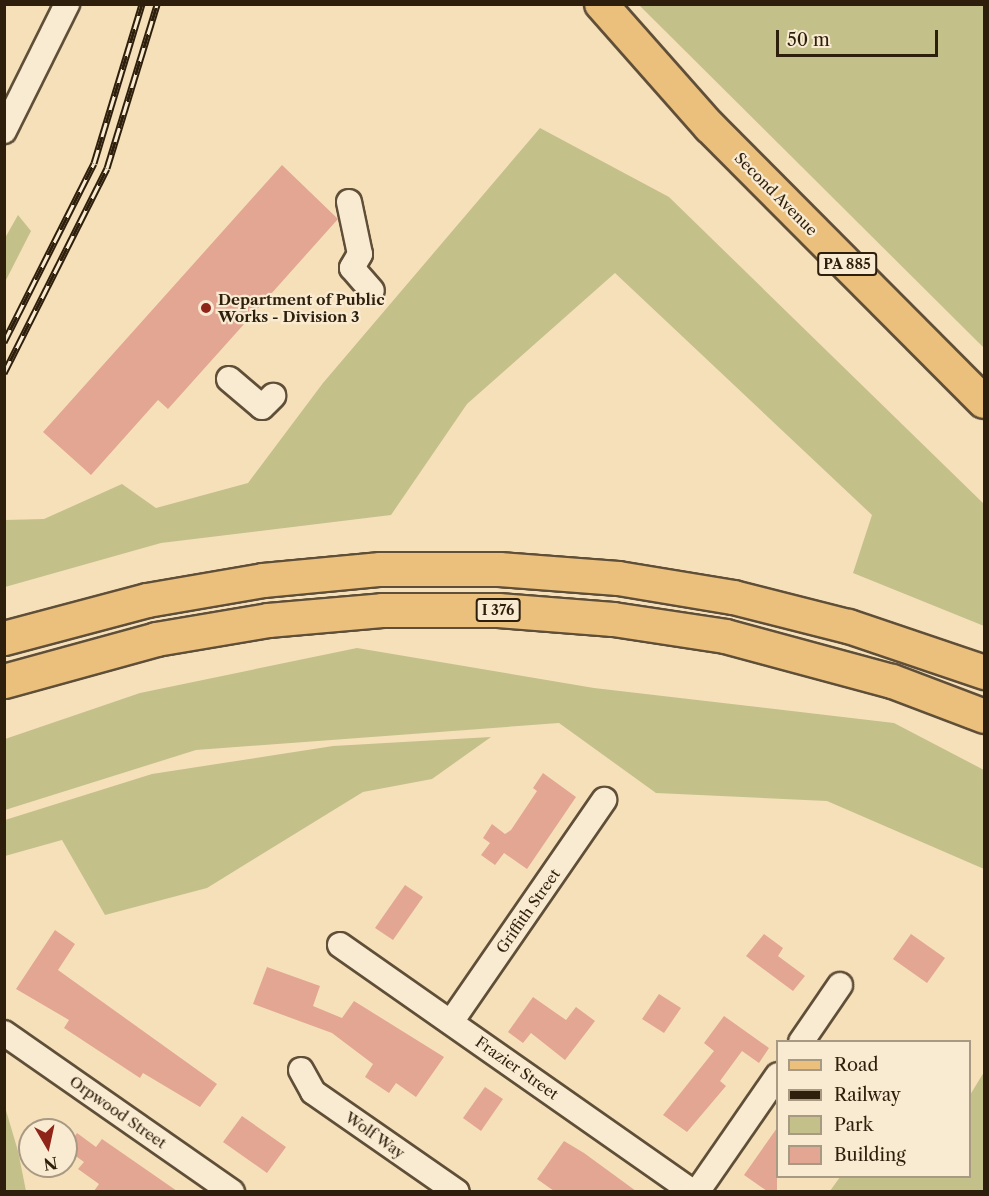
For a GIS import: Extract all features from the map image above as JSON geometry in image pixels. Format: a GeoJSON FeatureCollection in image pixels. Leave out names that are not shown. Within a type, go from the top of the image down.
{"type":"FeatureCollection","features":[{"type":"Feature","properties":{"kind":"highway"},"geometry":{"type":"LineString","coordinates":[[4,638],[147,600],[263,580],[380,569],[499,569],[618,578],[733,597],[860,629],[984,672]]}},
{"type":"Feature","properties":{"kind":"highway","name":"I 376"},"geometry":{"type":"LineString","coordinates":[[4,681],[111,650],[268,620],[382,610],[498,610],[613,619],[725,636],[881,678],[984,716]]}},
{"type":"Feature","properties":{"kind":"main road","name":"Second Avenue"},"geometry":{"type":"LineString","coordinates":[[601,4],[710,127],[984,402]]}},
{"type":"Feature","properties":{"kind":"street"},"geometry":{"type":"LineString","coordinates":[[4,131],[67,4]]}},
{"type":"Feature","properties":{"kind":"street"},"geometry":{"type":"LineString","coordinates":[[349,202],[360,254],[352,268],[372,291]]}},
{"type":"Feature","properties":{"kind":"street"},"geometry":{"type":"LineString","coordinates":[[229,379],[262,408],[273,396]]}},
{"type":"Feature","properties":{"kind":"street","name":"Griffith Street"},"geometry":{"type":"LineString","coordinates":[[451,1022],[604,800]]}},
{"type":"Feature","properties":{"kind":"street","name":"Frazier Street"},"geometry":{"type":"LineString","coordinates":[[340,945],[695,1191]]}},
{"type":"Feature","properties":{"kind":"street"},"geometry":{"type":"LineString","coordinates":[[802,1040],[840,985]]}},
{"type":"Feature","properties":{"kind":"street","name":"Orpwood Street"},"geometry":{"type":"LineString","coordinates":[[4,1033],[232,1191]]}},
{"type":"Feature","properties":{"kind":"street","name":"Wolf Way"},"geometry":{"type":"LineString","coordinates":[[301,1070],[313,1092],[457,1191]]}},
{"type":"Feature","properties":{"kind":"street"},"geometry":{"type":"LineString","coordinates":[[695,1191],[776,1076]]}},
{"type":"Feature","properties":{"kind":"green space"},"geometry":{"type":"Polygon","coordinates":[[[639,5],[984,5],[984,348],[639,5]]]}},
{"type":"Feature","properties":{"kind":"green space"},"geometry":{"type":"Polygon","coordinates":[[[540,128],[669,197],[984,504],[984,626],[853,573],[872,515],[615,273],[467,404],[391,515],[161,543],[5,587],[5,520],[44,519],[122,484],[156,508],[248,483],[323,383],[540,128]]]}},
{"type":"Feature","properties":{"kind":"green space"},"geometry":{"type":"Polygon","coordinates":[[[18,215],[31,231],[5,282],[5,238],[18,215]]]}},
{"type":"Feature","properties":{"kind":"green space"},"geometry":{"type":"Polygon","coordinates":[[[357,648],[594,688],[894,723],[984,770],[984,869],[827,801],[656,793],[559,723],[196,750],[5,810],[5,739],[140,693],[357,648]]]}},
{"type":"Feature","properties":{"kind":"green space"},"geometry":{"type":"Polygon","coordinates":[[[491,737],[432,779],[363,792],[207,888],[105,915],[62,840],[5,856],[5,820],[152,774],[333,746],[491,737]]]}},
{"type":"Feature","properties":{"kind":"green space"},"geometry":{"type":"Polygon","coordinates":[[[984,1072],[984,1191],[830,1191],[839,1178],[971,1178],[971,1093],[984,1072]]]}},
{"type":"Feature","properties":{"kind":"green space"},"geometry":{"type":"Polygon","coordinates":[[[5,1107],[18,1151],[18,1178],[23,1178],[26,1191],[5,1191],[5,1107]]]}},
{"type":"Feature","properties":{"kind":"building","name":"Department of Public Works - Division 3"},"geometry":{"type":"Polygon","coordinates":[[[282,165],[338,219],[168,409],[158,400],[91,475],[43,432],[282,165]]]}},
{"type":"Feature","properties":{"kind":"building"},"geometry":{"type":"Polygon","coordinates":[[[543,773],[576,797],[527,869],[504,853],[495,865],[481,855],[490,843],[483,838],[492,824],[505,834],[511,830],[537,791],[533,788],[543,773]]]}},
{"type":"Feature","properties":{"kind":"building"},"geometry":{"type":"Polygon","coordinates":[[[405,885],[423,897],[393,940],[375,928],[405,885]]]}},
{"type":"Feature","properties":{"kind":"building"},"geometry":{"type":"Polygon","coordinates":[[[55,930],[75,944],[58,970],[217,1084],[200,1107],[143,1073],[140,1078],[64,1028],[69,1020],[16,989],[55,930]]]}},
{"type":"Feature","properties":{"kind":"building"},"geometry":{"type":"Polygon","coordinates":[[[764,934],[783,948],[778,956],[805,976],[793,991],[746,956],[764,934]]]}},
{"type":"Feature","properties":{"kind":"building"},"geometry":{"type":"Polygon","coordinates":[[[911,934],[945,958],[927,983],[893,959],[911,934]]]}},
{"type":"Feature","properties":{"kind":"building"},"geometry":{"type":"Polygon","coordinates":[[[267,967],[320,986],[313,1006],[342,1018],[354,1001],[444,1057],[416,1097],[396,1083],[389,1093],[365,1077],[373,1064],[332,1033],[253,1004],[267,967]]]}},
{"type":"Feature","properties":{"kind":"building"},"geometry":{"type":"Polygon","coordinates":[[[659,994],[681,1008],[664,1033],[642,1019],[659,994]]]}},
{"type":"Feature","properties":{"kind":"building"},"geometry":{"type":"Polygon","coordinates":[[[533,997],[566,1020],[576,1007],[595,1021],[565,1060],[531,1033],[523,1043],[508,1032],[533,997]]]}},
{"type":"Feature","properties":{"kind":"building"},"geometry":{"type":"Polygon","coordinates":[[[724,1016],[769,1048],[759,1063],[742,1051],[720,1081],[726,1086],[687,1132],[663,1115],[714,1051],[704,1043],[724,1016]]]}},
{"type":"Feature","properties":{"kind":"building"},"geometry":{"type":"Polygon","coordinates":[[[485,1087],[503,1099],[481,1131],[463,1118],[485,1087]]]}},
{"type":"Feature","properties":{"kind":"building"},"geometry":{"type":"Polygon","coordinates":[[[242,1116],[286,1147],[267,1173],[223,1142],[242,1116]]]}},
{"type":"Feature","properties":{"kind":"building"},"geometry":{"type":"Polygon","coordinates":[[[776,1129],[777,1191],[767,1191],[744,1175],[776,1129]]]}},
{"type":"Feature","properties":{"kind":"building"},"geometry":{"type":"Polygon","coordinates":[[[78,1134],[96,1147],[102,1139],[177,1191],[94,1191],[99,1184],[78,1169],[84,1162],[78,1158],[78,1134]]]}},
{"type":"Feature","properties":{"kind":"building"},"geometry":{"type":"Polygon","coordinates":[[[564,1141],[636,1191],[554,1191],[537,1179],[564,1141]]]}},
{"type":"Feature","properties":{"kind":"railway"},"geometry":{"type":"LineString","coordinates":[[4,342],[94,163],[142,4]]}},
{"type":"Feature","properties":{"kind":"railway"},"geometry":{"type":"LineString","coordinates":[[4,373],[107,168],[157,4]]}},
{"type":"Feature","properties":{"kind":"place","name":"Department of Public Works - Division 3"},"geometry":{"type":"Point","coordinates":[206,308]}}]}
